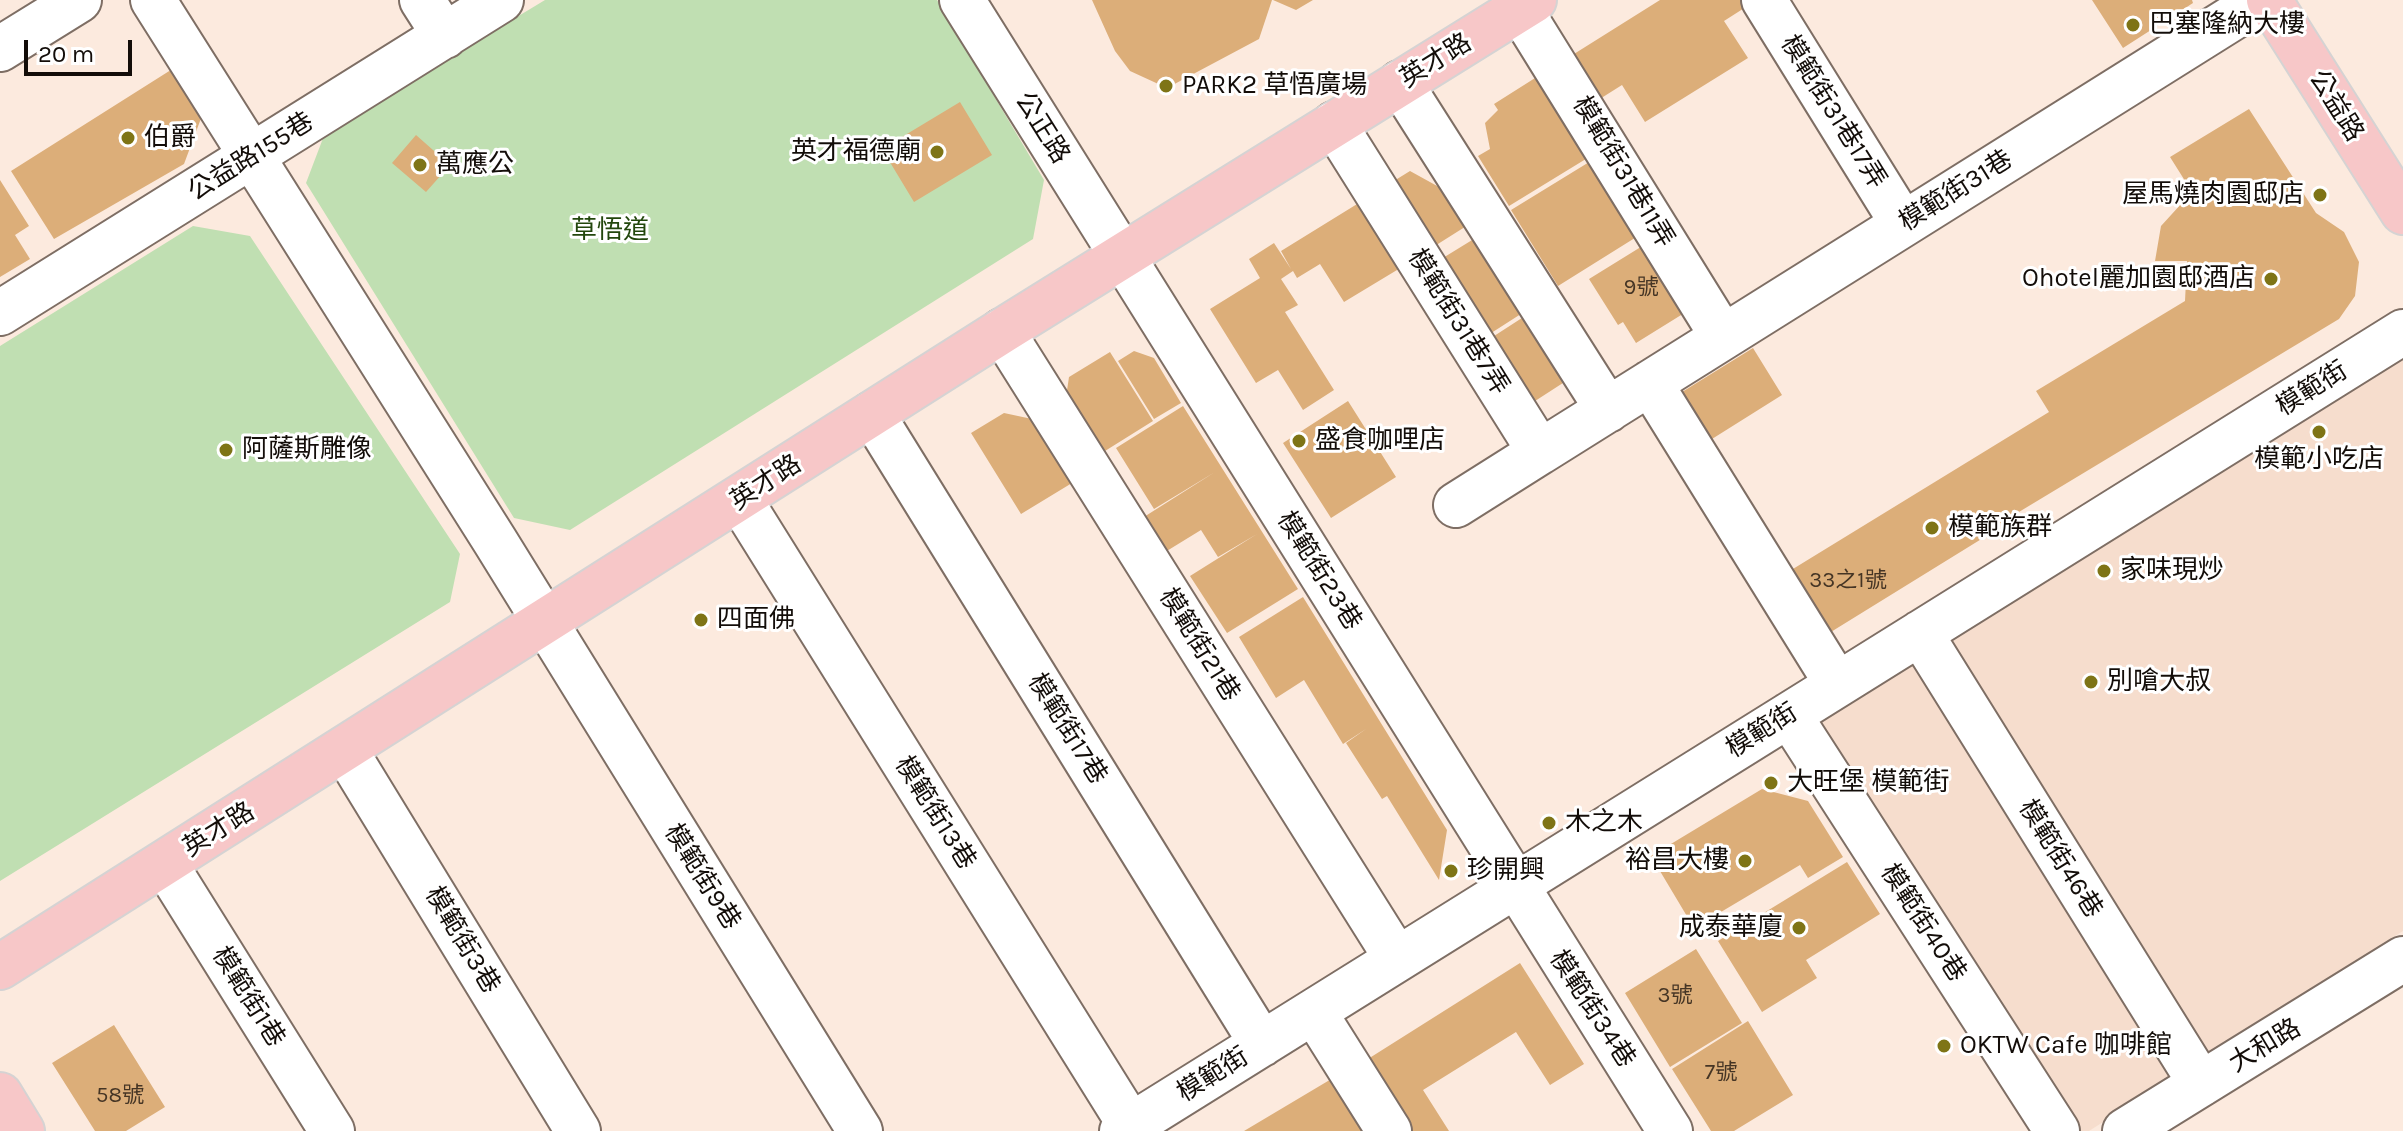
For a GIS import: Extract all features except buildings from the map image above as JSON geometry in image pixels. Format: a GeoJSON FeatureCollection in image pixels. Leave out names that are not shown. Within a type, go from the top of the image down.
{"type":"FeatureCollection","features":[{"type":"Feature","properties":{"kind":"main road","name":"公益路"},"geometry":{"type":"LineString","coordinates":[[2269,0],[2403,212]]}},
{"type":"Feature","properties":{"kind":"main road","name":"英才路"},"geometry":{"type":"LineString","coordinates":[[0,967],[1002,331],[1400,83],[1523,2]]}},
{"type":"Feature","properties":{"kind":"main road"},"geometry":{"type":"LineString","coordinates":[[0,1095],[22,1131]]}},
{"type":"Feature","properties":{"kind":"street"},"geometry":{"type":"LineString","coordinates":[[0,49],[79,0]]}},
{"type":"Feature","properties":{"kind":"street","name":"模範街9巷"},"geometry":{"type":"LineString","coordinates":[[153,0],[545,622],[860,1131]]}},
{"type":"Feature","properties":{"kind":"street"},"geometry":{"type":"LineString","coordinates":[[422,0],[445,36]]}},
{"type":"Feature","properties":{"kind":"street","name":"公益路155巷"},"geometry":{"type":"LineString","coordinates":[[0,313],[501,0]]}},
{"type":"Feature","properties":{"kind":"street","name":"公正路"},"geometry":{"type":"LineString","coordinates":[[962,0],[1122,256]]}},
{"type":"Feature","properties":{"kind":"street","name":"模範街31巷17弄"},"geometry":{"type":"LineString","coordinates":[[1764,0],[1903,224]]}},
{"type":"Feature","properties":{"kind":"street","name":"模範街31巷"},"geometry":{"type":"LineString","coordinates":[[1608,410],[2261,0]]}},
{"type":"Feature","properties":{"kind":"street","name":"模範街31巷11弄"},"geometry":{"type":"LineString","coordinates":[[1523,2],[1723,337]]}},
{"type":"Feature","properties":{"kind":"street"},"geometry":{"type":"LineString","coordinates":[[1400,83],[1608,410],[1456,505]]}},
{"type":"Feature","properties":{"kind":"street","name":"模範街31巷7弄"},"geometry":{"type":"LineString","coordinates":[[1334,124],[1540,452]]}},
{"type":"Feature","properties":{"kind":"street","name":"模範街23巷"},"geometry":{"type":"LineString","coordinates":[[1122,256],[1514,886]]}},
{"type":"Feature","properties":{"kind":"street","name":"模範街21巷"},"geometry":{"type":"LineString","coordinates":[[1002,331],[1397,959]]}},
{"type":"Feature","properties":{"kind":"street","name":"模範街"},"geometry":{"type":"LineString","coordinates":[[1129,1129],[2403,332]]}},
{"type":"Feature","properties":{"kind":"street"},"geometry":{"type":"LineString","coordinates":[[1650,383],[1837,684]]}},
{"type":"Feature","properties":{"kind":"street","name":"模範街17巷"},"geometry":{"type":"LineString","coordinates":[[872,414],[1262,1044]]}},
{"type":"Feature","properties":{"kind":"street","name":"模範街13巷"},"geometry":{"type":"LineString","coordinates":[[740,500],[1129,1129]]}},
{"type":"Feature","properties":{"kind":"street","name":"模範街46巷"},"geometry":{"type":"LineString","coordinates":[[1920,633],[2201,1084]]}},
{"type":"Feature","properties":{"kind":"street","name":"模範街40巷"},"geometry":{"type":"LineString","coordinates":[[1789,715],[2057,1131]]}},
{"type":"Feature","properties":{"kind":"street","name":"模範街3巷"},"geometry":{"type":"LineString","coordinates":[[345,750],[578,1131]]}},
{"type":"Feature","properties":{"kind":"street","name":"模範街1巷"},"geometry":{"type":"LineString","coordinates":[[165,864],[332,1131]]}},
{"type":"Feature","properties":{"kind":"street","name":"模範街34巷"},"geometry":{"type":"LineString","coordinates":[[1514,886],[1670,1131]]}},
{"type":"Feature","properties":{"kind":"street","name":"大和路"},"geometry":{"type":"LineString","coordinates":[[2125,1131],[2403,959]]}},
{"type":"Feature","properties":{"kind":"street"},"geometry":{"type":"LineString","coordinates":[[1314,1012],[1389,1131]]}},
{"type":"Feature","properties":{"kind":"shaded area"},"geometry":{"type":"Polygon","coordinates":[[[2403,358],[2403,931],[2089,1131],[2062,1131],[1810,726],[2403,358]]]}},
{"type":"Feature","properties":{"kind":"green space","name":"草悟道"},"geometry":{"type":"Polygon","coordinates":[[[545,0],[937,0],[1044,180],[1033,239],[570,530],[514,518],[306,183],[325,133],[545,0]]]}},
{"type":"Feature","properties":{"kind":"green space"},"geometry":{"type":"Polygon","coordinates":[[[193,226],[250,236],[460,554],[450,602],[0,881],[0,346],[193,226]]]}},
{"type":"Feature","properties":{"kind":"place","name":"巴塞隆納大樓"},"geometry":{"type":"Point","coordinates":[2133,25]}},
{"type":"Feature","properties":{"kind":"place","name":"PARK2 草悟廣場"},"geometry":{"type":"Point","coordinates":[1166,86]}},
{"type":"Feature","properties":{"kind":"place","name":"伯爵"},"geometry":{"type":"Point","coordinates":[128,138]}},
{"type":"Feature","properties":{"kind":"place","name":"英才福德廟"},"geometry":{"type":"Point","coordinates":[937,152]}},
{"type":"Feature","properties":{"kind":"place","name":"萬應公"},"geometry":{"type":"Point","coordinates":[420,165]}},
{"type":"Feature","properties":{"kind":"place","name":"屋馬燒肉園邸店"},"geometry":{"type":"Point","coordinates":[2320,195]}},
{"type":"Feature","properties":{"kind":"place","name":"Ohotel麗加園邸酒店"},"geometry":{"type":"Point","coordinates":[2271,279]}},
{"type":"Feature","properties":{"kind":"place","name":"模範小吃店"},"geometry":{"type":"Point","coordinates":[2319,432]}},
{"type":"Feature","properties":{"kind":"place","name":"盛食咖哩店"},"geometry":{"type":"Point","coordinates":[1299,441]}},
{"type":"Feature","properties":{"kind":"place","name":"阿薩斯雕像"},"geometry":{"type":"Point","coordinates":[226,450]}},
{"type":"Feature","properties":{"kind":"place","name":"模範族群"},"geometry":{"type":"Point","coordinates":[1932,528]}},
{"type":"Feature","properties":{"kind":"place","name":"家味現炒"},"geometry":{"type":"Point","coordinates":[2104,571]}},
{"type":"Feature","properties":{"kind":"place","name":"四面佛"},"geometry":{"type":"Point","coordinates":[701,620]}},
{"type":"Feature","properties":{"kind":"place","name":"別嗆大叔"},"geometry":{"type":"Point","coordinates":[2091,682]}},
{"type":"Feature","properties":{"kind":"place","name":"大旺堡 模範街"},"geometry":{"type":"Point","coordinates":[1771,783]}},
{"type":"Feature","properties":{"kind":"place","name":"木之木"},"geometry":{"type":"Point","coordinates":[1549,823]}},
{"type":"Feature","properties":{"kind":"place","name":"裕昌大樓"},"geometry":{"type":"Point","coordinates":[1745,861]}},
{"type":"Feature","properties":{"kind":"place","name":"珍開興"},"geometry":{"type":"Point","coordinates":[1451,871]}},
{"type":"Feature","properties":{"kind":"place","name":"成泰華廈"},"geometry":{"type":"Point","coordinates":[1799,928]}},
{"type":"Feature","properties":{"kind":"place","name":"OKTW Cafe 咖啡館"},"geometry":{"type":"Point","coordinates":[1944,1046]}}]}
